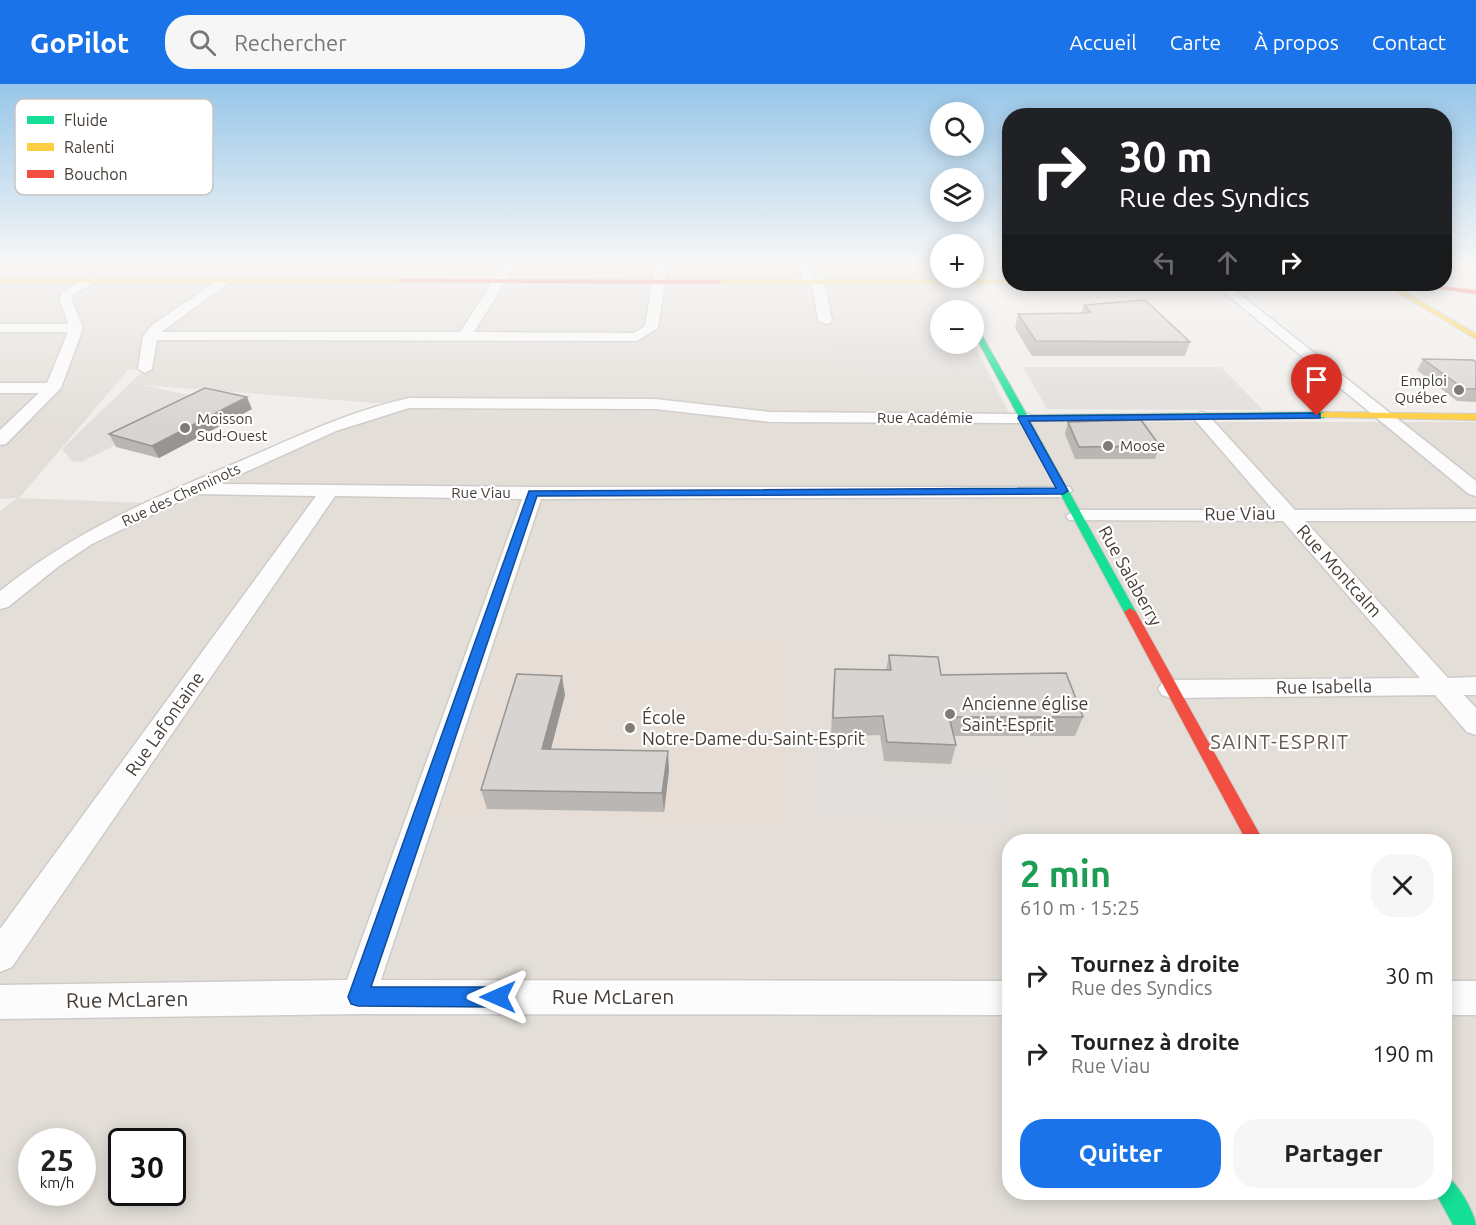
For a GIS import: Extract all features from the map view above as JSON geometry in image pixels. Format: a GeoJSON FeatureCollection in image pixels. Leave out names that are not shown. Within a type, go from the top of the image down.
{"type":"FeatureCollection","features":[{"type":"Feature","properties":{"kind":"street"},"geometry":{"type":"LineString","coordinates":[[0,440],[53,388],[76,328],[72,316]]}},
{"type":"Feature","properties":{"kind":"street"},"geometry":{"type":"LineString","coordinates":[[145,369],[146,349],[150,336],[171,316]]}},
{"type":"Feature","properties":{"kind":"street"},"geometry":{"type":"LineString","coordinates":[[464,337],[477,316]]}},
{"type":"Feature","properties":{"kind":"street"},"geometry":{"type":"LineString","coordinates":[[150,336],[637,337],[651,328],[653,316]]}},
{"type":"Feature","properties":{"kind":"street"},"geometry":{"type":"LineString","coordinates":[[1260,316],[1476,490]]}},
{"type":"Feature","properties":{"kind":"street"},"geometry":{"type":"LineString","coordinates":[[1441,316],[1476,337]]}},
{"type":"Feature","properties":{"kind":"street"},"geometry":{"type":"LineString","coordinates":[[0,328],[76,328]]}},
{"type":"Feature","properties":{"kind":"street","name":"Rue Salaberry"},"geometry":{"type":"LineString","coordinates":[[984,346],[1252,834]]}},
{"type":"Feature","properties":{"kind":"street"},"geometry":{"type":"LineString","coordinates":[[0,388],[53,388]]}},
{"type":"Feature","properties":{"kind":"street","name":"Rue Académie"},"geometry":{"type":"LineString","coordinates":[[375,411],[409,403],[655,404],[770,417],[1023,418],[1381,415],[1476,417]]}},
{"type":"Feature","properties":{"kind":"street","name":"Rue des Cheminots"},"geometry":{"type":"LineString","coordinates":[[0,602],[31,576],[83,541],[188,489],[375,411]]}},
{"type":"Feature","properties":{"kind":"street","name":"Rue Montcalm"},"geometry":{"type":"LineString","coordinates":[[1201,417],[1476,725]]}},
{"type":"Feature","properties":{"kind":"street","name":"Rue Viau"},"geometry":{"type":"LineString","coordinates":[[188,489],[533,493],[1063,491]]}},
{"type":"Feature","properties":{"kind":"street","name":"Rue Lafontaine"},"geometry":{"type":"LineString","coordinates":[[0,956],[329,492]]}},
{"type":"Feature","properties":{"kind":"street"},"geometry":{"type":"LineString","coordinates":[[358,997],[533,493]]}},
{"type":"Feature","properties":{"kind":"street","name":"Rue Viau"},"geometry":{"type":"LineString","coordinates":[[1077,516],[1476,515]]}},
{"type":"Feature","properties":{"kind":"street","name":"Rue Isabella"},"geometry":{"type":"LineString","coordinates":[[1171,689],[1476,686]]}},
{"type":"Feature","properties":{"kind":"street","name":"Rue McLaren"},"geometry":{"type":"LineString","coordinates":[[0,1002],[358,997],[1002,998]]}},
{"type":"Feature","properties":{"kind":"street"},"geometry":{"type":"LineString","coordinates":[[1452,998],[1476,998]]}},
{"type":"Feature","properties":{"kind":"street"},"geometry":{"type":"LineString","coordinates":[[1452,1200],[1466,1225]]}},
{"type":"Feature","properties":{"kind":"shaded area"},"geometry":{"type":"Polygon","coordinates":[[[0,316],[930,316],[930,354],[979,354],[1009,413],[764,415],[608,402],[482,397],[375,403],[141,385],[145,369],[128,370],[19,498],[145,503],[281,442],[346,419],[394,410],[672,410],[774,424],[843,422],[1476,422],[1476,1225],[0,1225],[0,511],[17,498],[0,499],[0,316]]]}},
{"type":"Feature","properties":{"kind":"shaded area"},"geometry":{"type":"Polygon","coordinates":[[[830,335],[930,336],[930,354],[975,354],[986,372],[836,367],[830,335]]]}},
{"type":"Feature","properties":{"kind":"shaded area"},"geometry":{"type":"Polygon","coordinates":[[[1023,367],[1221,367],[1263,410],[1047,409],[1023,367]]]}},
{"type":"Feature","properties":{"kind":"shaded area"},"geometry":{"type":"Polygon","coordinates":[[[145,369],[142,385],[208,399],[81,462],[72,461],[62,449],[145,369]]]}},
{"type":"Feature","properties":{"kind":"shaded area","name":"École Notre-Dame-du-Saint-Esprit"},"geometry":{"type":"Polygon","coordinates":[[[499,635],[786,638],[799,828],[437,818],[499,635]]]}},
{"type":"Feature","properties":{"kind":"shaded area"},"geometry":{"type":"Polygon","coordinates":[[[873,746],[879,772],[995,773],[1006,822],[819,813],[820,747],[873,746]]]}},
{"type":"Feature","properties":{"kind":"building"},"geometry":{"type":"Polygon","coordinates":[[[1019,316],[1162,316],[1190,342],[1036,341],[1019,316]]]}},
{"type":"Feature","properties":{"kind":"building"},"geometry":{"type":"Polygon","coordinates":[[[1423,359],[1473,360],[1476,362],[1476,389],[1464,389],[1423,359]]]}},
{"type":"Feature","properties":{"kind":"building"},"geometry":{"type":"Polygon","coordinates":[[[205,388],[247,397],[152,446],[109,434],[205,388]]]}},
{"type":"Feature","properties":{"kind":"building"},"geometry":{"type":"Polygon","coordinates":[[[1141,420],[1160,446],[1079,447],[1068,422],[1141,420]]]}},
{"type":"Feature","properties":{"kind":"building","name":"Ancienne église Saint-Esprit"},"geometry":{"type":"Polygon","coordinates":[[[889,655],[938,657],[941,675],[1066,673],[1083,717],[949,717],[956,745],[887,742],[883,716],[833,718],[835,669],[891,670],[889,655]]]}},
{"type":"Feature","properties":{"kind":"building"},"geometry":{"type":"Polygon","coordinates":[[[517,674],[562,676],[542,749],[668,751],[662,793],[481,790],[517,674]]]}},
{"type":"Feature","properties":{"kind":"traffic: fast"},"geometry":{"type":"LineString","coordinates":[[984,346],[1130,612]]}},
{"type":"Feature","properties":{"kind":"traffic: fast"},"geometry":{"type":"LineString","coordinates":[[1023,418],[1324,415]]}},
{"type":"Feature","properties":{"kind":"traffic: fast"},"geometry":{"type":"LineString","coordinates":[[1452,1200],[1466,1225]]}},
{"type":"Feature","properties":{"kind":"traffic: slow"},"geometry":{"type":"LineString","coordinates":[[1441,316],[1476,337]]}},
{"type":"Feature","properties":{"kind":"traffic: slow"},"geometry":{"type":"LineString","coordinates":[[1324,415],[1476,417]]}},
{"type":"Feature","properties":{"kind":"traffic: jam"},"geometry":{"type":"LineString","coordinates":[[1130,612],[1252,834]]}},
{"type":"Feature","properties":{"kind":"place","name":"Emploi Québec"},"geometry":{"type":"Point","coordinates":[1459,390]}},
{"type":"Feature","properties":{"kind":"place","name":"Moisson Sud-Ouest"},"geometry":{"type":"Point","coordinates":[185,428]}},
{"type":"Feature","properties":{"kind":"place","name":"Moose"},"geometry":{"type":"Point","coordinates":[1108,446]}},
{"type":"Feature","properties":{"kind":"place","name":"Ancienne église Saint-Esprit"},"geometry":{"type":"Point","coordinates":[950,714]}},
{"type":"Feature","properties":{"kind":"place","name":"École Notre-Dame-du-Saint-Esprit"},"geometry":{"type":"Point","coordinates":[630,728]}},
{"type":"Feature","properties":{"kind":"district","name":"SAINT-ESPRIT"},"geometry":{"type":"Point","coordinates":[1280,742]}},
{"type":"Feature","properties":{"kind":"route"},"geometry":{"type":"LineString","coordinates":[[498,997],[358,997],[533,493],[1063,491],[1023,418],[1317,416]]}}]}
